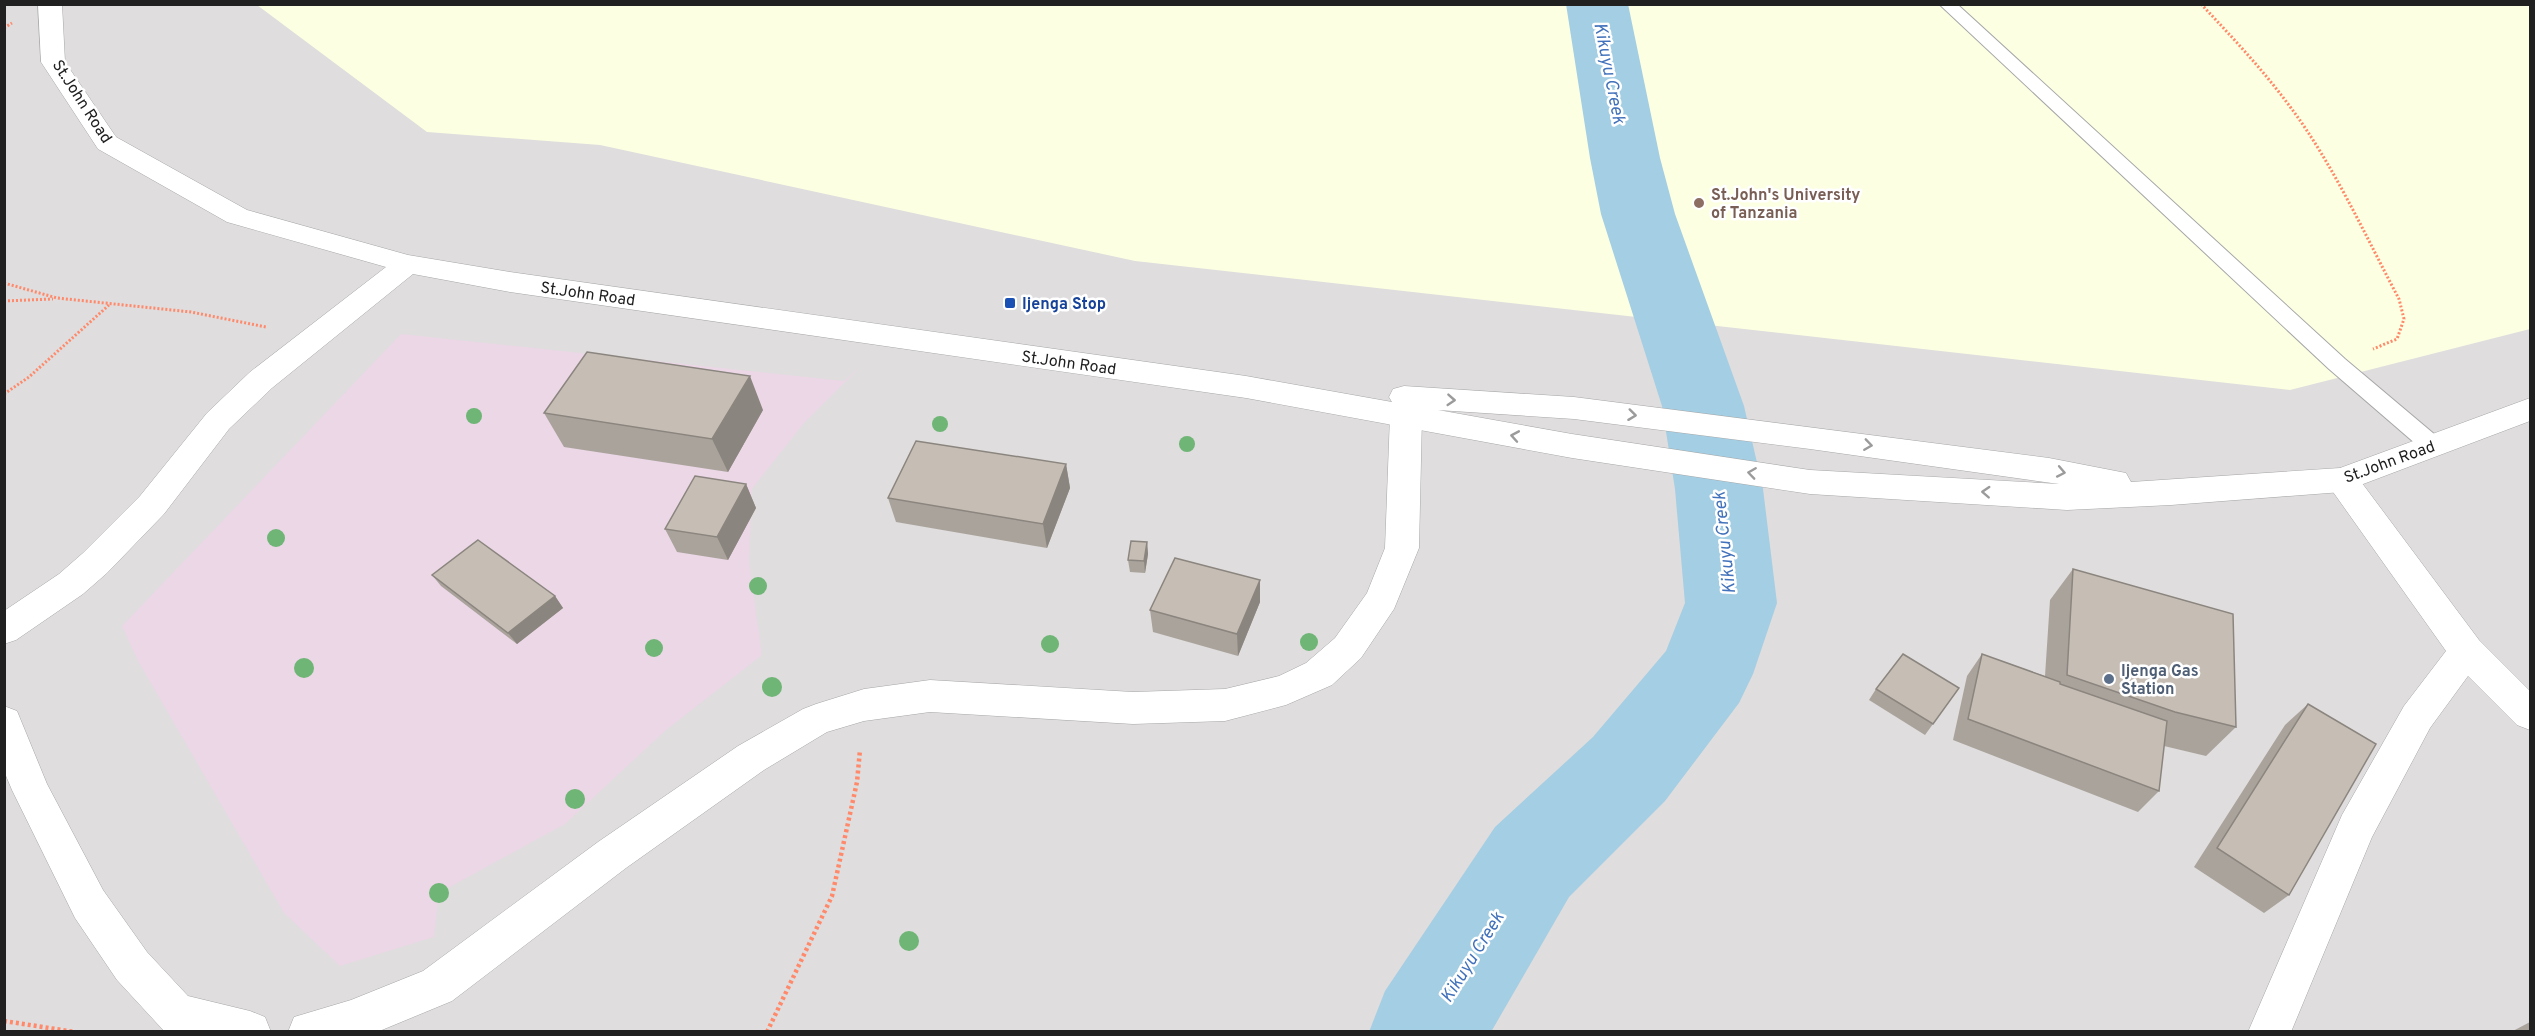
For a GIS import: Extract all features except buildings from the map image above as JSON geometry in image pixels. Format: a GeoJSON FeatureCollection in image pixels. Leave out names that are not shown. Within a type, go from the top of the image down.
{"type":"FeatureCollection","features":[{"type":"Feature","properties":{"kind":"street","name":"St.John Road"},"geometry":{"type":"LineString","coordinates":[[50,4],[53,62],[107,143],[237,216],[408,264],[510,282],[1246,387]]}},
{"type":"Feature","properties":{"kind":"street"},"geometry":{"type":"LineString","coordinates":[[4,630],[71,584],[95,563],[152,505],[218,421],[261,380],[408,264]]}},
{"type":"Feature","properties":{"kind":"street"},"geometry":{"type":"LineString","coordinates":[[1246,387],[1574,408],[2049,470],[2170,493]]}},
{"type":"Feature","properties":{"kind":"street"},"geometry":{"type":"LineString","coordinates":[[1246,387],[1572,446],[1810,482],[2067,497],[2170,493]]}},
{"type":"Feature","properties":{"kind":"street","name":"St.John Road"},"geometry":{"type":"LineString","coordinates":[[2170,493],[2342,480],[2530,409]]}},
{"type":"Feature","properties":{"kind":"street"},"geometry":{"type":"LineString","coordinates":[[309,1032],[351,1021],[437,986],[612,855],[751,759],[816,720],[864,705],[930,696],[1133,708],[1225,705],[1286,690],[1319,674],[1348,648],[1382,599],[1402,548],[1406,416]]}},
{"type":"Feature","properties":{"kind":"street"},"geometry":{"type":"LineString","coordinates":[[2342,480],[2466,651],[2530,714]]}},
{"type":"Feature","properties":{"kind":"street"},"geometry":{"type":"LineString","coordinates":[[2269,1032],[2356,828],[2417,717],[2466,651]]}},
{"type":"Feature","properties":{"kind":"street"},"geometry":{"type":"LineString","coordinates":[[4,722],[32,790],[89,904],[171,1023],[250,1032]]}},
{"type":"Feature","properties":{"kind":"lane"},"geometry":{"type":"LineString","coordinates":[[1947,4],[2337,364],[2432,445]]}},
{"type":"Feature","properties":{"kind":"path"},"geometry":{"type":"LineString","coordinates":[[2201,4],[2247,53],[2292,109],[2333,176],[2399,300],[2404,319],[2397,339],[2337,364]]}},
{"type":"Feature","properties":{"kind":"path"},"geometry":{"type":"LineString","coordinates":[[4,283],[57,298],[191,312],[257,324],[312,341]]}},
{"type":"Feature","properties":{"kind":"path"},"geometry":{"type":"LineString","coordinates":[[4,301],[57,298]]}},
{"type":"Feature","properties":{"kind":"path"},"geometry":{"type":"LineString","coordinates":[[4,394],[29,377],[110,304]]}},
{"type":"Feature","properties":{"kind":"path"},"geometry":{"type":"LineString","coordinates":[[767,1032],[832,896],[857,783],[864,705]]}},
{"type":"Feature","properties":{"kind":"path"},"geometry":{"type":"LineString","coordinates":[[4,1021],[75,1032]]}},
{"type":"Feature","properties":{"kind":"shaded area"},"geometry":{"type":"Polygon","coordinates":[[[5,5],[2530,5],[2530,1031],[5,1031],[5,5]]]}},
{"type":"Feature","properties":{"kind":"shaded area","name":"St.John's University of Tanzania"},"geometry":{"type":"Polygon","coordinates":[[[257,5],[2530,5],[2530,329],[2290,390],[1135,261],[600,145],[427,132],[257,5]]]}},
{"type":"Feature","properties":{"kind":"shaded area"},"geometry":{"type":"Polygon","coordinates":[[[401,334],[844,381],[862,365],[804,423],[752,489],[749,561],[762,655],[665,731],[565,824],[439,893],[434,937],[340,966],[284,913],[138,661],[122,626],[401,334]]]}},
{"type":"Feature","properties":{"kind":"waterway","name":"Kikuyu Creek"},"geometry":{"type":"LineString","coordinates":[[1426,1032],[1532,862],[1629,769],[1705,674],[1731,603],[1719,489],[1703,406],[1638,214],[1625,158],[1597,4]]}},
{"type":"Feature","properties":{"kind":"place","name":"St.John's University of Tanzania"},"geometry":{"type":"Point","coordinates":[1699,203]}},
{"type":"Feature","properties":{"kind":"place","name":"Ijenga Stop"},"geometry":{"type":"Point","coordinates":[1010,303]}},
{"type":"Feature","properties":{"kind":"place","name":"Ijenga Gas Station"},"geometry":{"type":"Point","coordinates":[2109,679]}}]}
